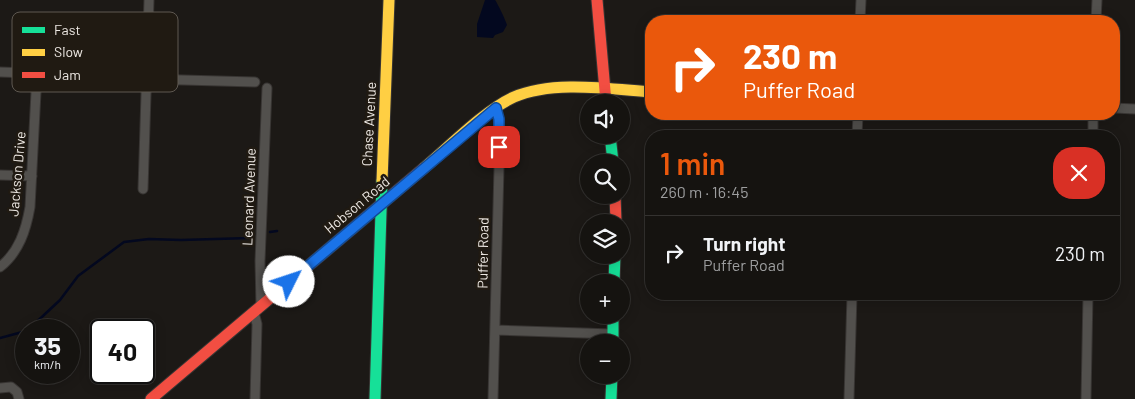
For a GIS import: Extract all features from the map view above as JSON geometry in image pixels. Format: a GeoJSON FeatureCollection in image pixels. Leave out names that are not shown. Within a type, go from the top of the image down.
{"type":"FeatureCollection","features":[{"type":"Feature","properties":{"kind":"street","name":"Chase Avenue"},"geometry":{"type":"LineString","coordinates":[[375,399],[389,0]]}},
{"type":"Feature","properties":{"kind":"street"},"geometry":{"type":"LineString","coordinates":[[597,0],[605,94]]}},
{"type":"Feature","properties":{"kind":"street"},"geometry":{"type":"LineString","coordinates":[[860,15],[861,0]]}},
{"type":"Feature","properties":{"kind":"street"},"geometry":{"type":"LineString","coordinates":[[1096,15],[1097,0]]}},
{"type":"Feature","properties":{"kind":"street"},"geometry":{"type":"LineString","coordinates":[[178,80],[255,82]]}},
{"type":"Feature","properties":{"kind":"street","name":"Leonard Avenue"},"geometry":{"type":"LineString","coordinates":[[255,399],[267,88]]}},
{"type":"Feature","properties":{"kind":"street","name":"Hobson Road"},"geometry":{"type":"LineString","coordinates":[[151,399],[496,108],[507,101],[532,91],[560,88],[645,92]]}},
{"type":"Feature","properties":{"kind":"street","name":"Jackson Drive"},"geometry":{"type":"LineString","coordinates":[[0,268],[15,251],[26,228],[30,207],[36,92]]}},
{"type":"Feature","properties":{"kind":"street"},"geometry":{"type":"LineString","coordinates":[[143,190],[147,92]]}},
{"type":"Feature","properties":{"kind":"street","name":"Puffer Road"},"geometry":{"type":"LineString","coordinates":[[492,399],[500,129],[496,108]]}},
{"type":"Feature","properties":{"kind":"street"},"geometry":{"type":"LineString","coordinates":[[1120,108],[1135,108]]}},
{"type":"Feature","properties":{"kind":"street"},"geometry":{"type":"LineString","coordinates":[[0,175],[32,176]]}},
{"type":"Feature","properties":{"kind":"street"},"geometry":{"type":"LineString","coordinates":[[849,399],[852,300]]}},
{"type":"Feature","properties":{"kind":"street"},"geometry":{"type":"LineString","coordinates":[[1086,399],[1088,300]]}},
{"type":"Feature","properties":{"kind":"street"},"geometry":{"type":"LineString","coordinates":[[495,330],[580,336]]}},
{"type":"Feature","properties":{"kind":"street"},"geometry":{"type":"LineString","coordinates":[[611,399],[612,384]]}},
{"type":"Feature","properties":{"kind":"street"},"geometry":{"type":"LineString","coordinates":[[0,388],[11,387],[17,392],[19,399]]}},
{"type":"Feature","properties":{"kind":"water"},"geometry":{"type":"Polygon","coordinates":[[[485,0],[495,0],[507,25],[503,32],[495,35],[493,38],[477,37],[477,24],[485,0]]]}},
{"type":"Feature","properties":{"kind":"waterway"},"geometry":{"type":"LineString","coordinates":[[270,232],[277,231]]}},
{"type":"Feature","properties":{"kind":"waterway"},"geometry":{"type":"LineString","coordinates":[[40,319],[60,300],[78,276],[124,242],[149,239],[250,238],[254,234]]}},
{"type":"Feature","properties":{"kind":"waterway"},"geometry":{"type":"LineString","coordinates":[[0,338],[15,334]]}},
{"type":"Feature","properties":{"kind":"traffic: fast"},"geometry":{"type":"LineString","coordinates":[[611,144],[612,154]]}},
{"type":"Feature","properties":{"kind":"traffic: fast"},"geometry":{"type":"LineString","coordinates":[[375,399],[382,181]]}},
{"type":"Feature","properties":{"kind":"traffic: fast"},"geometry":{"type":"LineString","coordinates":[[614,274],[615,264]]}},
{"type":"Feature","properties":{"kind":"traffic: fast"},"geometry":{"type":"LineString","coordinates":[[613,324],[613,334]]}},
{"type":"Feature","properties":{"kind":"traffic: fast"},"geometry":{"type":"LineString","coordinates":[[611,399],[612,384]]}},
{"type":"Feature","properties":{"kind":"traffic: slow"},"geometry":{"type":"LineString","coordinates":[[382,181],[389,0]]}},
{"type":"Feature","properties":{"kind":"traffic: slow"},"geometry":{"type":"LineString","coordinates":[[424,168],[491,111],[514,97],[529,92],[564,87],[645,92]]}},
{"type":"Feature","properties":{"kind":"traffic: jam"},"geometry":{"type":"LineString","coordinates":[[597,0],[605,94]]}},
{"type":"Feature","properties":{"kind":"traffic: jam"},"geometry":{"type":"LineString","coordinates":[[151,399],[424,168]]}},
{"type":"Feature","properties":{"kind":"traffic: jam"},"geometry":{"type":"LineString","coordinates":[[615,204],[616,214]]}},
{"type":"Feature","properties":{"kind":"route"},"geometry":{"type":"LineString","coordinates":[[289,282],[496,108],[500,129],[499,147]]}}]}
